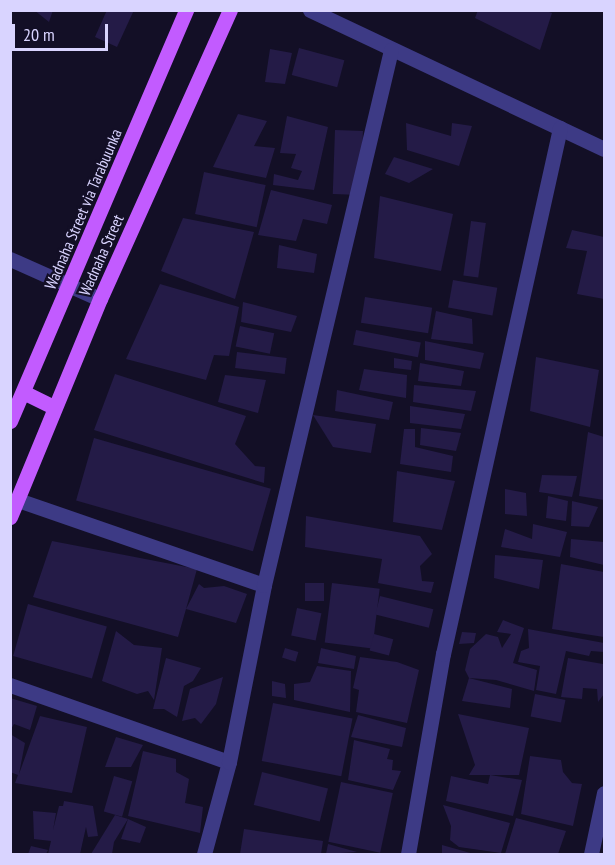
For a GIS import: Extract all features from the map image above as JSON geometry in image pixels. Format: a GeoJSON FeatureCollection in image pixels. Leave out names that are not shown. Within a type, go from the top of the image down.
{"type":"FeatureCollection","features":[{"type":"Feature","properties":{"kind":"main road","name":"Wadnaha Street via Tarabuunka"},"geometry":{"type":"LineString","coordinates":[[10,422],[70,287],[186,10]]}},
{"type":"Feature","properties":{"kind":"main road","name":"Wadnaha Street"},"geometry":{"type":"LineString","coordinates":[[10,517],[100,299],[230,10]]}},
{"type":"Feature","properties":{"kind":"main road"},"geometry":{"type":"LineString","coordinates":[[23,392],[54,407]]}},
{"type":"Feature","properties":{"kind":"street"},"geometry":{"type":"LineString","coordinates":[[310,10],[604,149]]}},
{"type":"Feature","properties":{"kind":"street"},"geometry":{"type":"LineString","coordinates":[[204,855],[229,762],[264,585],[391,50]]}},
{"type":"Feature","properties":{"kind":"street"},"geometry":{"type":"LineString","coordinates":[[408,855],[443,654],[560,128]]}},
{"type":"Feature","properties":{"kind":"street"},"geometry":{"type":"LineString","coordinates":[[10,259],[100,299]]}},
{"type":"Feature","properties":{"kind":"street"},"geometry":{"type":"LineString","coordinates":[[18,500],[264,585]]}},
{"type":"Feature","properties":{"kind":"street"},"geometry":{"type":"LineString","coordinates":[[10,685],[229,762]]}},
{"type":"Feature","properties":{"kind":"street"},"geometry":{"type":"LineString","coordinates":[[591,855],[604,793]]}},
{"type":"Feature","properties":{"kind":"building"},"geometry":{"type":"Polygon","coordinates":[[[34,10],[53,10],[49,22],[34,10]]]}},
{"type":"Feature","properties":{"kind":"building"},"geometry":{"type":"Polygon","coordinates":[[[107,10],[134,10],[117,47],[95,37],[107,10]]]}},
{"type":"Feature","properties":{"kind":"building"},"geometry":{"type":"Polygon","coordinates":[[[478,10],[543,10],[552,13],[540,50],[475,18],[478,10]]]}},
{"type":"Feature","properties":{"kind":"building"},"geometry":{"type":"Polygon","coordinates":[[[299,48],[344,60],[337,87],[292,75],[299,48]]]}},
{"type":"Feature","properties":{"kind":"building"},"geometry":{"type":"Polygon","coordinates":[[[270,49],[292,53],[285,84],[265,82],[270,49]]]}},
{"type":"Feature","properties":{"kind":"building"},"geometry":{"type":"Polygon","coordinates":[[[238,114],[267,121],[254,146],[275,148],[266,178],[213,167],[238,114]]]}},
{"type":"Feature","properties":{"kind":"building"},"geometry":{"type":"Polygon","coordinates":[[[287,116],[328,127],[314,190],[273,185],[274,174],[298,180],[302,171],[291,168],[296,154],[280,153],[287,116]]]}},
{"type":"Feature","properties":{"kind":"building"},"geometry":{"type":"Polygon","coordinates":[[[406,123],[451,136],[452,123],[472,126],[459,166],[407,150],[406,123]]]}},
{"type":"Feature","properties":{"kind":"building"},"geometry":{"type":"Polygon","coordinates":[[[335,130],[363,131],[361,195],[333,194],[335,130]]]}},
{"type":"Feature","properties":{"kind":"building"},"geometry":{"type":"Polygon","coordinates":[[[394,157],[433,169],[409,183],[385,174],[394,157]]]}},
{"type":"Feature","properties":{"kind":"building"},"geometry":{"type":"Polygon","coordinates":[[[204,172],[266,185],[257,227],[195,214],[204,172]]]}},
{"type":"Feature","properties":{"kind":"building"},"geometry":{"type":"Polygon","coordinates":[[[271,190],[332,205],[327,224],[303,219],[296,241],[258,235],[271,190]]]}},
{"type":"Feature","properties":{"kind":"building"},"geometry":{"type":"Polygon","coordinates":[[[380,196],[453,214],[441,271],[374,258],[380,196]]]}},
{"type":"Feature","properties":{"kind":"building"},"geometry":{"type":"Polygon","coordinates":[[[183,218],[254,232],[235,299],[161,271],[183,218]]]}},
{"type":"Feature","properties":{"kind":"building"},"geometry":{"type":"Polygon","coordinates":[[[471,221],[486,223],[478,278],[463,275],[471,221]]]}},
{"type":"Feature","properties":{"kind":"building"},"geometry":{"type":"Polygon","coordinates":[[[572,230],[604,237],[604,299],[577,294],[587,251],[566,248],[572,230]]]}},
{"type":"Feature","properties":{"kind":"building"},"geometry":{"type":"Polygon","coordinates":[[[279,245],[317,254],[314,273],[277,268],[279,245]]]}},
{"type":"Feature","properties":{"kind":"building"},"geometry":{"type":"Polygon","coordinates":[[[453,280],[497,288],[492,315],[448,308],[453,280]]]}},
{"type":"Feature","properties":{"kind":"building"},"geometry":{"type":"Polygon","coordinates":[[[160,284],[239,307],[229,356],[214,355],[206,380],[126,359],[160,284]]]}},
{"type":"Feature","properties":{"kind":"building"},"geometry":{"type":"Polygon","coordinates":[[[365,297],[432,308],[428,333],[361,323],[365,297]]]}},
{"type":"Feature","properties":{"kind":"building"},"geometry":{"type":"Polygon","coordinates":[[[243,302],[297,316],[291,332],[241,322],[243,302]]]}},
{"type":"Feature","properties":{"kind":"building"},"geometry":{"type":"Polygon","coordinates":[[[436,311],[472,319],[473,344],[431,339],[436,311]]]}},
{"type":"Feature","properties":{"kind":"building"},"geometry":{"type":"Polygon","coordinates":[[[240,326],[274,333],[270,354],[236,347],[240,326]]]}},
{"type":"Feature","properties":{"kind":"building"},"geometry":{"type":"Polygon","coordinates":[[[356,330],[421,343],[418,357],[353,345],[356,330]]]}},
{"type":"Feature","properties":{"kind":"building"},"geometry":{"type":"Polygon","coordinates":[[[425,341],[484,353],[480,369],[425,360],[425,341]]]}},
{"type":"Feature","properties":{"kind":"building"},"geometry":{"type":"Polygon","coordinates":[[[237,352],[287,358],[285,374],[235,368],[237,352]]]}},
{"type":"Feature","properties":{"kind":"building"},"geometry":{"type":"Polygon","coordinates":[[[536,357],[599,370],[590,427],[530,411],[536,357]]]}},
{"type":"Feature","properties":{"kind":"building"},"geometry":{"type":"Polygon","coordinates":[[[394,358],[412,361],[411,370],[394,368],[394,358]]]}},
{"type":"Feature","properties":{"kind":"building"},"geometry":{"type":"Polygon","coordinates":[[[420,363],[464,371],[461,386],[418,381],[420,363]]]}},
{"type":"Feature","properties":{"kind":"building"},"geometry":{"type":"Polygon","coordinates":[[[364,369],[407,375],[406,398],[359,390],[364,369]]]}},
{"type":"Feature","properties":{"kind":"building"},"geometry":{"type":"Polygon","coordinates":[[[115,374],[246,416],[235,444],[255,466],[265,467],[264,483],[94,430],[115,374]]]}},
{"type":"Feature","properties":{"kind":"building"},"geometry":{"type":"Polygon","coordinates":[[[225,375],[266,380],[258,413],[218,402],[225,375]]]}},
{"type":"Feature","properties":{"kind":"building"},"geometry":{"type":"Polygon","coordinates":[[[414,385],[476,391],[471,411],[413,402],[414,385]]]}},
{"type":"Feature","properties":{"kind":"building"},"geometry":{"type":"Polygon","coordinates":[[[337,390],[393,402],[389,420],[335,411],[337,390]]]}},
{"type":"Feature","properties":{"kind":"building"},"geometry":{"type":"Polygon","coordinates":[[[410,406],[465,414],[461,429],[410,423],[410,406]]]}},
{"type":"Feature","properties":{"kind":"building"},"geometry":{"type":"Polygon","coordinates":[[[313,415],[376,424],[371,453],[333,447],[313,415]]]}},
{"type":"Feature","properties":{"kind":"building"},"geometry":{"type":"Polygon","coordinates":[[[421,428],[461,433],[456,451],[420,445],[421,428]]]}},
{"type":"Feature","properties":{"kind":"building"},"geometry":{"type":"Polygon","coordinates":[[[404,429],[415,429],[415,447],[453,456],[451,472],[400,464],[404,429]]]}},
{"type":"Feature","properties":{"kind":"building"},"geometry":{"type":"Polygon","coordinates":[[[588,432],[604,437],[604,500],[579,496],[588,432]]]}},
{"type":"Feature","properties":{"kind":"building"},"geometry":{"type":"Polygon","coordinates":[[[94,438],[271,489],[253,551],[76,500],[94,438]]]}},
{"type":"Feature","properties":{"kind":"building"},"geometry":{"type":"Polygon","coordinates":[[[397,471],[455,481],[442,530],[393,522],[397,471]]]}},
{"type":"Feature","properties":{"kind":"building"},"geometry":{"type":"Polygon","coordinates":[[[542,475],[577,476],[572,497],[539,492],[542,475]]]}},
{"type":"Feature","properties":{"kind":"building"},"geometry":{"type":"Polygon","coordinates":[[[505,489],[526,493],[527,516],[505,514],[505,489]]]}},
{"type":"Feature","properties":{"kind":"building"},"geometry":{"type":"Polygon","coordinates":[[[548,496],[568,501],[566,521],[546,518],[548,496]]]}},
{"type":"Feature","properties":{"kind":"building"},"geometry":{"type":"Polygon","coordinates":[[[572,501],[598,507],[589,527],[571,526],[572,501]]]}},
{"type":"Feature","properties":{"kind":"building"},"geometry":{"type":"Polygon","coordinates":[[[306,516],[420,536],[432,554],[420,566],[422,581],[434,582],[431,593],[378,583],[382,559],[305,547],[306,516]]]}},
{"type":"Feature","properties":{"kind":"building"},"geometry":{"type":"Polygon","coordinates":[[[533,524],[567,532],[560,557],[501,547],[505,529],[532,539],[533,524]]]}},
{"type":"Feature","properties":{"kind":"building"},"geometry":{"type":"Polygon","coordinates":[[[571,539],[604,542],[604,565],[570,557],[571,539]]]}},
{"type":"Feature","properties":{"kind":"building"},"geometry":{"type":"Polygon","coordinates":[[[52,541],[197,569],[178,637],[33,597],[52,541]]]}},
{"type":"Feature","properties":{"kind":"building"},"geometry":{"type":"Polygon","coordinates":[[[495,555],[543,560],[539,589],[494,578],[495,555]]]}},
{"type":"Feature","properties":{"kind":"building"},"geometry":{"type":"Polygon","coordinates":[[[561,564],[604,572],[604,637],[552,629],[561,564]]]}},
{"type":"Feature","properties":{"kind":"building"},"geometry":{"type":"Polygon","coordinates":[[[305,583],[324,583],[324,601],[305,601],[305,583]]]}},
{"type":"Feature","properties":{"kind":"building"},"geometry":{"type":"Polygon","coordinates":[[[332,583],[380,589],[372,648],[325,643],[332,583]]]}},
{"type":"Feature","properties":{"kind":"building"},"geometry":{"type":"Polygon","coordinates":[[[199,584],[204,588],[224,586],[247,594],[236,623],[186,609],[199,584]]]}},
{"type":"Feature","properties":{"kind":"building"},"geometry":{"type":"Polygon","coordinates":[[[380,596],[433,609],[429,628],[375,614],[380,596]]]}},
{"type":"Feature","properties":{"kind":"building"},"geometry":{"type":"Polygon","coordinates":[[[28,604],[107,627],[92,679],[13,656],[28,604]]]}},
{"type":"Feature","properties":{"kind":"building"},"geometry":{"type":"Polygon","coordinates":[[[297,608],[321,613],[316,641],[291,635],[297,608]]]}},
{"type":"Feature","properties":{"kind":"building"},"geometry":{"type":"Polygon","coordinates":[[[503,620],[524,628],[513,663],[537,670],[534,691],[496,680],[469,678],[465,670],[470,649],[486,634],[498,637],[502,648],[511,634],[497,632],[503,620]]]}},
{"type":"Feature","properties":{"kind":"building"},"geometry":{"type":"Polygon","coordinates":[[[528,629],[604,643],[604,652],[591,651],[589,656],[566,651],[556,694],[536,690],[540,666],[518,662],[521,651],[529,648],[528,629]]]}},
{"type":"Feature","properties":{"kind":"building"},"geometry":{"type":"Polygon","coordinates":[[[116,631],[134,645],[162,648],[154,700],[148,691],[137,694],[102,681],[116,631]]]}},
{"type":"Feature","properties":{"kind":"building"},"geometry":{"type":"Polygon","coordinates":[[[462,632],[476,633],[474,643],[459,644],[462,632]]]}},
{"type":"Feature","properties":{"kind":"building"},"geometry":{"type":"Polygon","coordinates":[[[374,634],[393,639],[389,656],[370,650],[374,634]]]}},
{"type":"Feature","properties":{"kind":"building"},"geometry":{"type":"Polygon","coordinates":[[[285,648],[298,652],[295,662],[282,658],[285,648]]]}},
{"type":"Feature","properties":{"kind":"building"},"geometry":{"type":"Polygon","coordinates":[[[321,648],[356,656],[354,669],[318,663],[321,648]]]}},
{"type":"Feature","properties":{"kind":"building"},"geometry":{"type":"Polygon","coordinates":[[[360,657],[397,662],[419,670],[407,723],[356,712],[359,690],[353,688],[360,657]]]}},
{"type":"Feature","properties":{"kind":"building"},"geometry":{"type":"Polygon","coordinates":[[[166,658],[201,668],[193,681],[184,686],[177,717],[164,709],[153,709],[166,658]]]}},
{"type":"Feature","properties":{"kind":"building"},"geometry":{"type":"Polygon","coordinates":[[[568,658],[603,664],[604,694],[598,702],[597,689],[583,688],[582,699],[561,697],[568,658]]]}},
{"type":"Feature","properties":{"kind":"building"},"geometry":{"type":"Polygon","coordinates":[[[317,666],[351,671],[350,712],[294,700],[294,684],[310,682],[317,666]]]}},
{"type":"Feature","properties":{"kind":"building"},"geometry":{"type":"Polygon","coordinates":[[[223,677],[216,704],[201,724],[195,718],[182,721],[190,689],[223,677]]]}},
{"type":"Feature","properties":{"kind":"building"},"geometry":{"type":"Polygon","coordinates":[[[469,678],[512,689],[510,708],[462,701],[469,678]]]}},
{"type":"Feature","properties":{"kind":"building"},"geometry":{"type":"Polygon","coordinates":[[[272,681],[285,684],[286,698],[272,696],[272,681]]]}},
{"type":"Feature","properties":{"kind":"building"},"geometry":{"type":"Polygon","coordinates":[[[535,694],[565,700],[561,722],[531,717],[535,694]]]}},
{"type":"Feature","properties":{"kind":"building"},"geometry":{"type":"Polygon","coordinates":[[[10,698],[37,706],[30,730],[14,724],[10,731],[10,698]]]}},
{"type":"Feature","properties":{"kind":"building"},"geometry":{"type":"Polygon","coordinates":[[[273,703],[353,718],[341,776],[262,761],[273,703]]]}},
{"type":"Feature","properties":{"kind":"building"},"geometry":{"type":"Polygon","coordinates":[[[458,714],[529,728],[519,775],[469,775],[475,765],[458,714]]]}},
{"type":"Feature","properties":{"kind":"building"},"geometry":{"type":"Polygon","coordinates":[[[358,715],[406,728],[402,747],[351,737],[358,715]]]}},
{"type":"Feature","properties":{"kind":"building"},"geometry":{"type":"Polygon","coordinates":[[[40,716],[87,727],[72,793],[15,783],[18,775],[10,772],[10,734],[25,743],[19,774],[40,716]]]}},
{"type":"Feature","properties":{"kind":"building"},"geometry":{"type":"Polygon","coordinates":[[[116,737],[143,745],[131,767],[105,767],[116,737]]]}},
{"type":"Feature","properties":{"kind":"building"},"geometry":{"type":"Polygon","coordinates":[[[354,740],[390,749],[387,759],[393,760],[392,770],[401,771],[393,790],[348,780],[354,740]]]}},
{"type":"Feature","properties":{"kind":"building"},"geometry":{"type":"Polygon","coordinates":[[[143,751],[176,759],[176,772],[189,779],[185,803],[203,807],[200,833],[128,816],[143,751]]]}},
{"type":"Feature","properties":{"kind":"building"},"geometry":{"type":"Polygon","coordinates":[[[530,756],[561,760],[563,772],[572,783],[582,784],[573,826],[521,814],[530,756]]]}},
{"type":"Feature","properties":{"kind":"building"},"geometry":{"type":"Polygon","coordinates":[[[262,772],[328,788],[320,821],[254,805],[262,772]]]}},
{"type":"Feature","properties":{"kind":"building"},"geometry":{"type":"Polygon","coordinates":[[[490,775],[522,780],[513,816],[446,801],[451,776],[488,784],[490,775]]]}},
{"type":"Feature","properties":{"kind":"building"},"geometry":{"type":"Polygon","coordinates":[[[114,776],[132,781],[122,817],[104,812],[114,776]]]}},
{"type":"Feature","properties":{"kind":"building"},"geometry":{"type":"Polygon","coordinates":[[[341,782],[393,793],[380,853],[328,842],[341,782]]]}},
{"type":"Feature","properties":{"kind":"building"},"geometry":{"type":"Polygon","coordinates":[[[64,801],[93,806],[98,836],[88,837],[86,827],[80,854],[48,854],[51,841],[34,839],[33,811],[56,813],[53,830],[59,806],[63,806],[64,801]]]}},
{"type":"Feature","properties":{"kind":"building"},"geometry":{"type":"Polygon","coordinates":[[[443,805],[510,823],[501,853],[459,847],[450,840],[451,826],[443,805]]]}},
{"type":"Feature","properties":{"kind":"building"},"geometry":{"type":"Polygon","coordinates":[[[115,815],[128,819],[114,842],[112,854],[91,854],[115,815]]]}},
{"type":"Feature","properties":{"kind":"building"},"geometry":{"type":"Polygon","coordinates":[[[516,818],[566,831],[558,854],[505,854],[516,818]]]}},
{"type":"Feature","properties":{"kind":"building"},"geometry":{"type":"Polygon","coordinates":[[[128,819],[146,827],[140,843],[121,839],[128,819]]]}},
{"type":"Feature","properties":{"kind":"building"},"geometry":{"type":"Polygon","coordinates":[[[244,829],[323,841],[321,854],[240,854],[244,829]]]}},
{"type":"Feature","properties":{"kind":"building"},"geometry":{"type":"Polygon","coordinates":[[[328,844],[357,852],[326,854],[328,844]]]}},
{"type":"Feature","properties":{"kind":"building"},"geometry":{"type":"Polygon","coordinates":[[[442,845],[474,854],[442,854],[442,845]]]}},
{"type":"Feature","properties":{"kind":"building"},"geometry":{"type":"Polygon","coordinates":[[[31,846],[48,850],[46,854],[28,854],[31,846]]]}}]}
